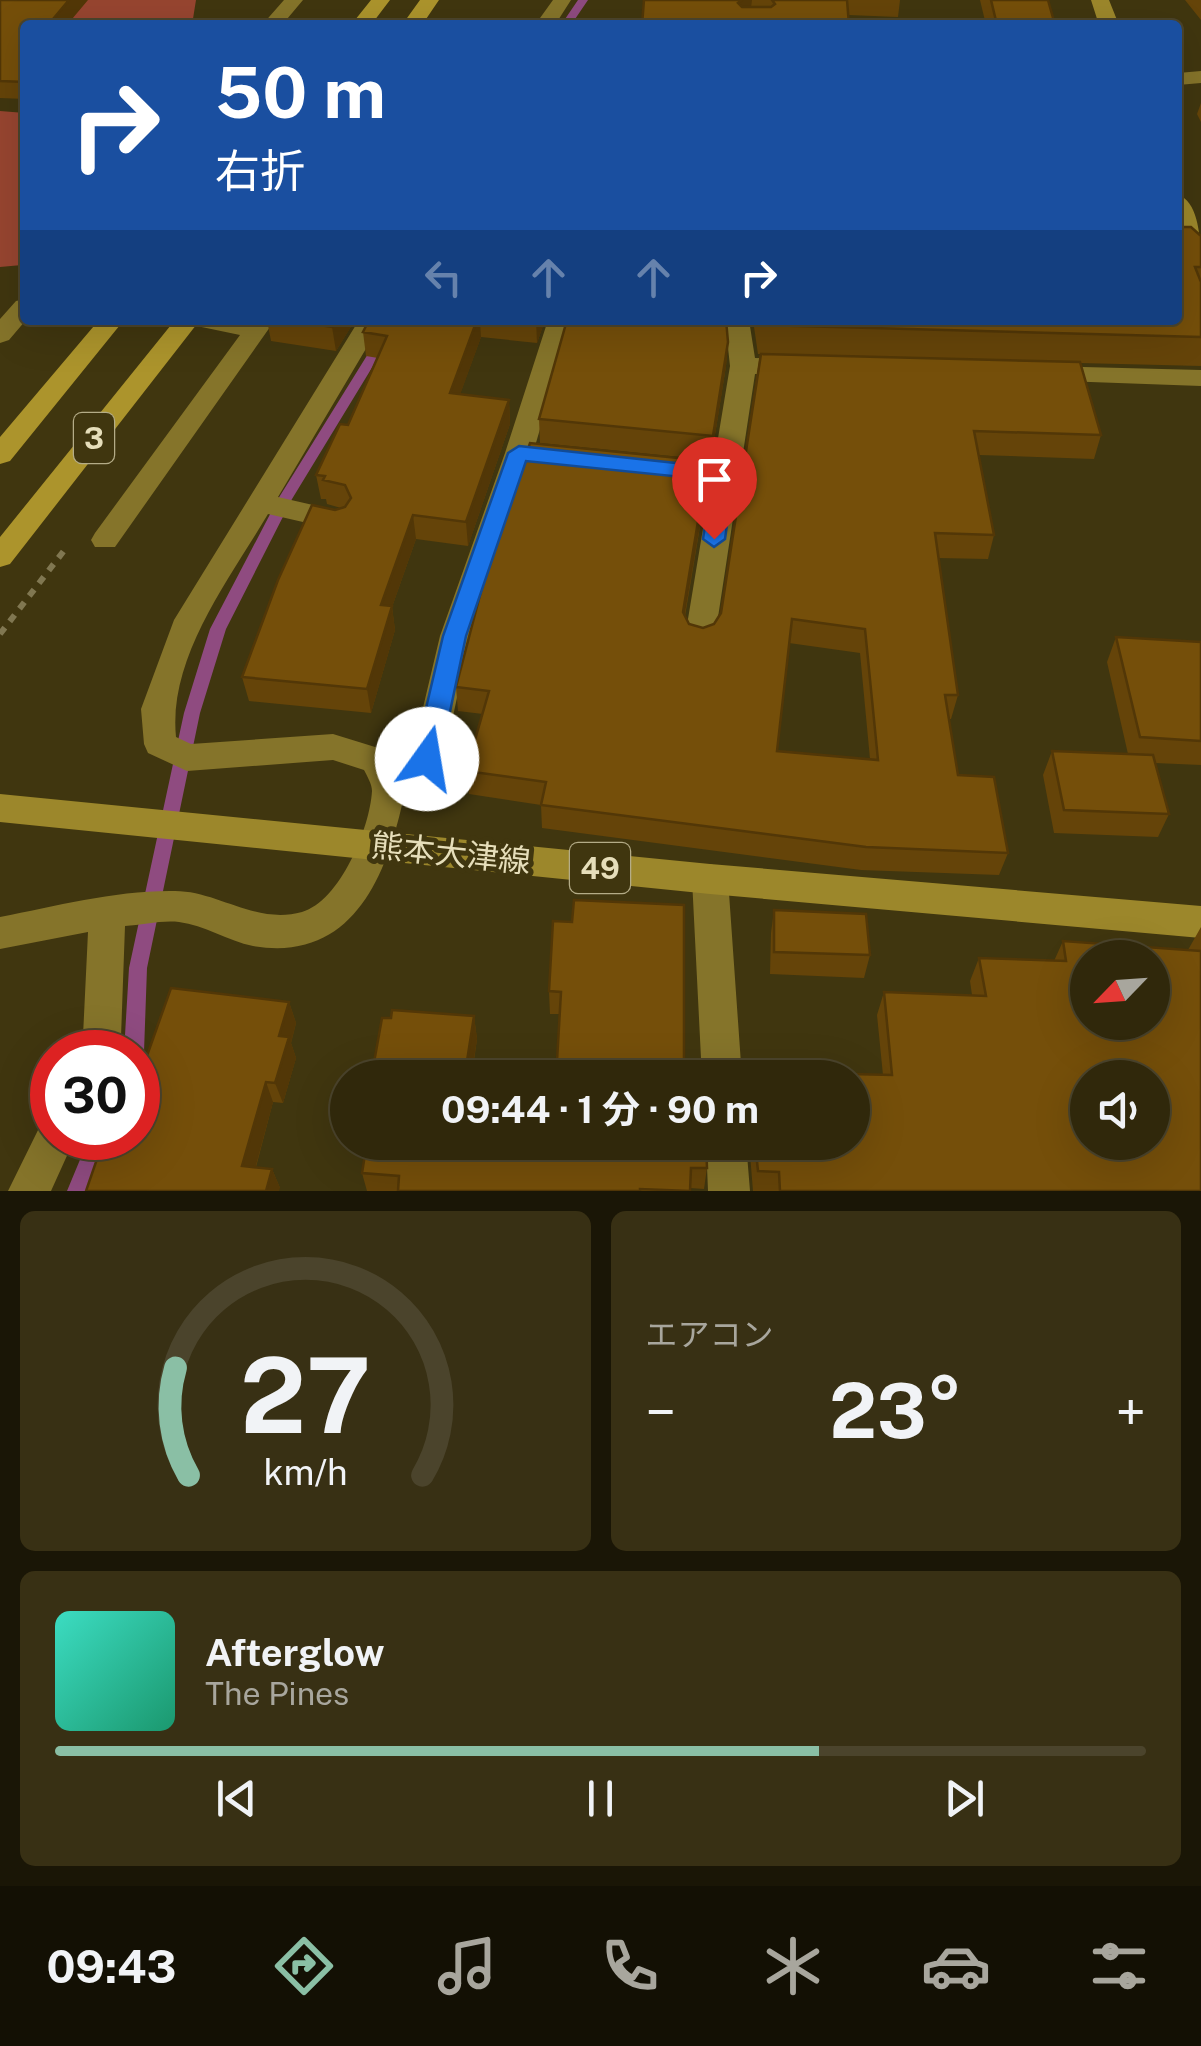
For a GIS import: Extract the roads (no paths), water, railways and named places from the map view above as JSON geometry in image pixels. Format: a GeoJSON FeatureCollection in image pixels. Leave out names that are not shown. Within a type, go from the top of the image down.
{"type":"FeatureCollection","features":[{"type":"Feature","properties":{"kind":"highway"},"geometry":{"type":"LineString","coordinates":[[365,20],[380,0]]}},
{"type":"Feature","properties":{"kind":"highway","name":"3"},"geometry":{"type":"LineString","coordinates":[[0,454],[108,325]]}},
{"type":"Feature","properties":{"kind":"highway","name":"3"},"geometry":{"type":"LineString","coordinates":[[0,556],[184,325]]}},
{"type":"Feature","properties":{"kind":"main road"},"geometry":{"type":"LineString","coordinates":[[1182,218],[1201,262]]}},
{"type":"Feature","properties":{"kind":"main road","name":"熊本大津線"},"geometry":{"type":"LineString","coordinates":[[0,808],[710,879],[1201,922]]}},
{"type":"Feature","properties":{"kind":"street"},"geometry":{"type":"LineString","coordinates":[[276,20],[294,0]]}},
{"type":"Feature","properties":{"kind":"street"},"geometry":{"type":"LineString","coordinates":[[0,335],[20,312]]}},
{"type":"Feature","properties":{"kind":"street"},"geometry":{"type":"LineString","coordinates":[[105,540],[260,325]]}},
{"type":"Feature","properties":{"kind":"street"},"geometry":{"type":"LineString","coordinates":[[0,933],[107,912],[179,906],[255,930],[309,928],[346,904],[376,846],[389,788],[376,760],[334,747],[187,758],[160,744],[157,709],[185,628],[279,507],[369,325]]}},
{"type":"Feature","properties":{"kind":"street"},"geometry":{"type":"LineString","coordinates":[[389,788],[416,774],[427,759],[454,636],[519,453],[558,325]]}},
{"type":"Feature","properties":{"kind":"street"},"geometry":{"type":"LineString","coordinates":[[700,637],[714,473],[743,366],[737,325]]}},
{"type":"Feature","properties":{"kind":"street"},"geometry":{"type":"LineString","coordinates":[[743,366],[823,368]]}},
{"type":"Feature","properties":{"kind":"street"},"geometry":{"type":"LineString","coordinates":[[1022,373],[1201,378]]}},
{"type":"Feature","properties":{"kind":"street"},"geometry":{"type":"LineString","coordinates":[[519,453],[556,457]]}},
{"type":"Feature","properties":{"kind":"street"},"geometry":{"type":"LineString","coordinates":[[279,507],[338,520]]}},
{"type":"Feature","properties":{"kind":"street"},"geometry":{"type":"LineString","coordinates":[[710,879],[721,1060]]}},
{"type":"Feature","properties":{"kind":"street"},"geometry":{"type":"LineString","coordinates":[[102,1030],[107,912]]}},
{"type":"Feature","properties":{"kind":"street"},"geometry":{"type":"LineString","coordinates":[[30,1191],[45,1160]]}},
{"type":"Feature","properties":{"kind":"street"},"geometry":{"type":"LineString","coordinates":[[727,1160],[729,1191]]}},
{"type":"Feature","properties":{"kind":"waterway"},"geometry":{"type":"LineString","coordinates":[[569,20],[583,0]]}},
{"type":"Feature","properties":{"kind":"waterway"},"geometry":{"type":"LineString","coordinates":[[135,1030],[138,968],[192,713],[218,629],[285,499],[392,325]]}},
{"type":"Feature","properties":{"kind":"waterway"},"geometry":{"type":"LineString","coordinates":[[77,1191],[90,1160]]}}]}
